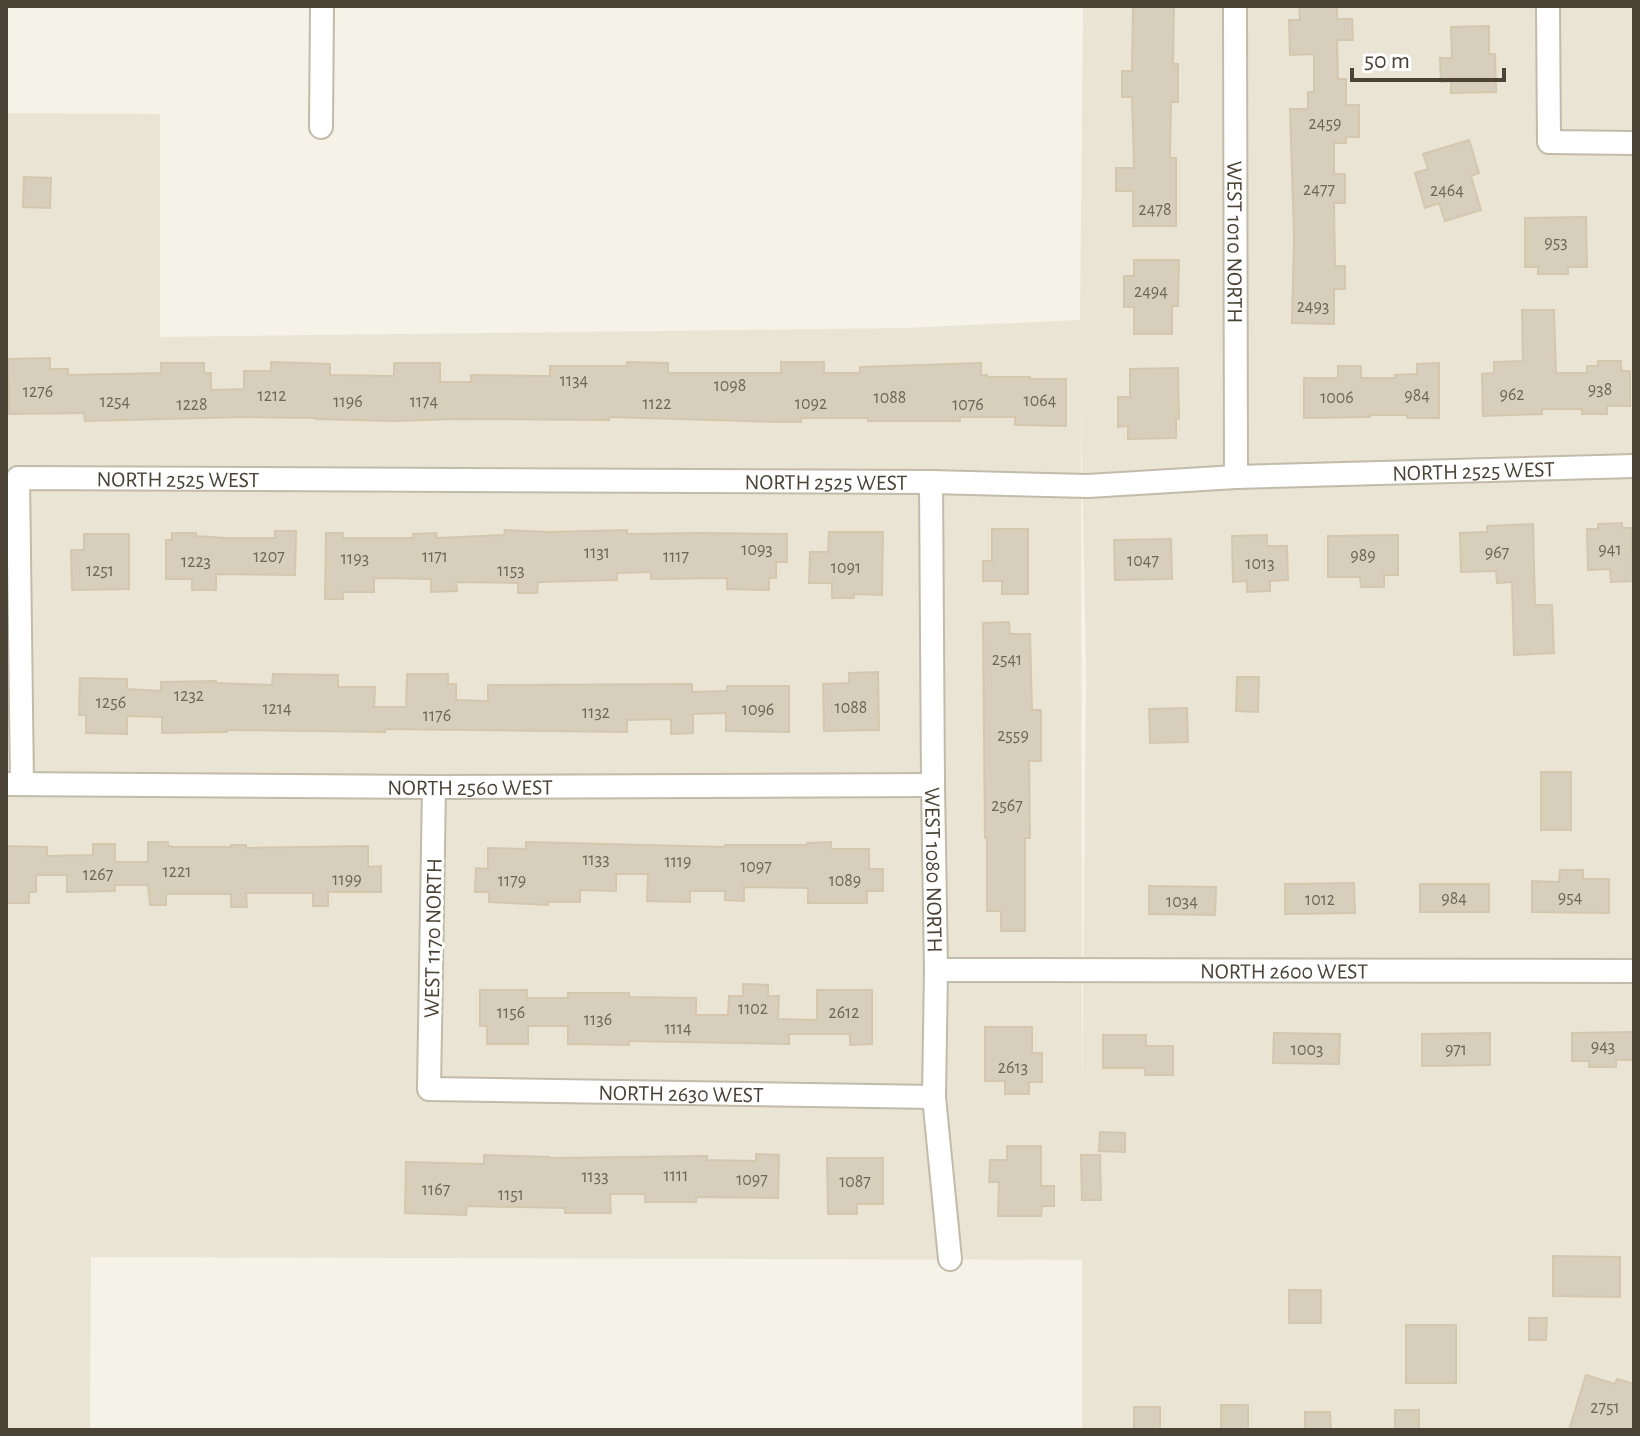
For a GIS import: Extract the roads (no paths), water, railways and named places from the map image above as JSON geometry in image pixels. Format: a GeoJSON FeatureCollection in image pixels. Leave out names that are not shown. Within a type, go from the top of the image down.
{"type":"FeatureCollection","features":[{"type":"Feature","properties":{"kind":"street"},"geometry":{"type":"LineString","coordinates":[[321,127],[322,6]]}},
{"type":"Feature","properties":{"kind":"street","name":"WEST 1010 NORTH"},"geometry":{"type":"LineString","coordinates":[[1235,6],[1236,477]]}},
{"type":"Feature","properties":{"kind":"street"},"geometry":{"type":"LineString","coordinates":[[1548,6],[1549,142],[1634,143]]}},
{"type":"Feature","properties":{"kind":"street","name":"NORTH 2525 WEST"},"geometry":{"type":"LineString","coordinates":[[14,784],[18,478],[931,482],[1088,486],[1236,477],[1634,466]]}},
{"type":"Feature","properties":{"kind":"street","name":"WEST 1080 NORTH"},"geometry":{"type":"LineString","coordinates":[[931,482],[936,970],[934,1097],[950,1259]]}},
{"type":"Feature","properties":{"kind":"street","name":"NORTH 2560 WEST"},"geometry":{"type":"LineString","coordinates":[[14,784],[434,787],[933,785]]}},
{"type":"Feature","properties":{"kind":"street","name":"WEST 1170 NORTH"},"geometry":{"type":"LineString","coordinates":[[429,1089],[434,787]]}},
{"type":"Feature","properties":{"kind":"street","name":"NORTH 2600 WEST"},"geometry":{"type":"LineString","coordinates":[[936,970],[1634,971]]}},
{"type":"Feature","properties":{"kind":"street","name":"NORTH 2630 WEST"},"geometry":{"type":"LineString","coordinates":[[429,1089],[934,1097]]}}]}
